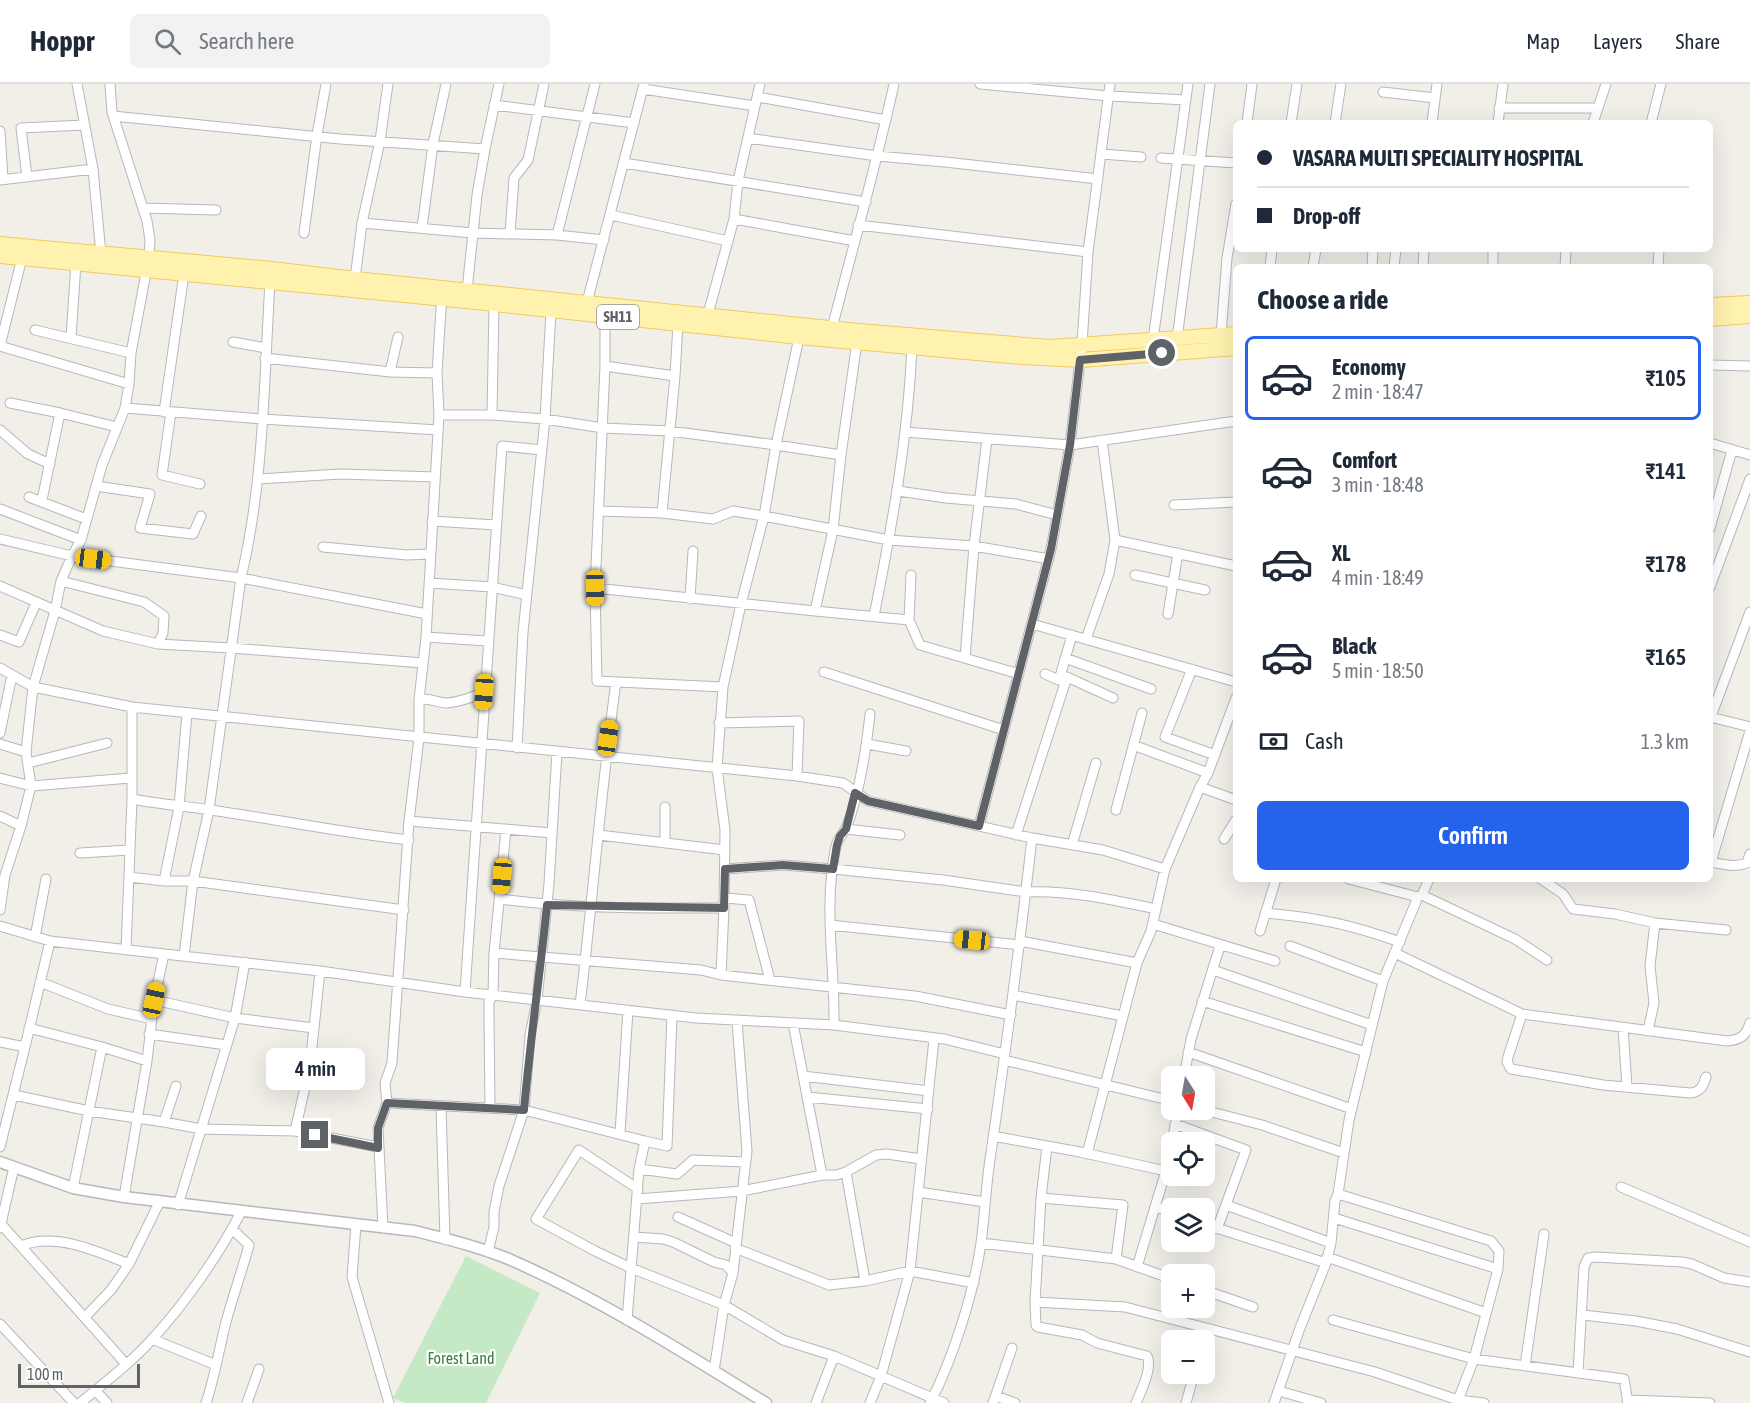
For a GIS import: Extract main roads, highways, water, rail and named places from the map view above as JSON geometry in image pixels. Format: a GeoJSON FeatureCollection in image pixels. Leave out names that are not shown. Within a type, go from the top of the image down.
{"type":"FeatureCollection","features":[{"type":"Feature","properties":{"kind":"main road","name":"SH11"},"geometry":{"type":"LineString","coordinates":[[0,244],[102,254],[184,274],[442,293],[467,290],[586,309],[605,316],[678,323],[801,331],[832,328],[1049,347],[1233,334]]}},
{"type":"Feature","properties":{"kind":"main road","name":"SH11"},"geometry":{"type":"LineString","coordinates":[[0,256],[76,263],[148,264],[355,279],[494,304],[551,310],[586,309],[708,314],[857,342],[1021,357],[1080,360],[1233,348]]}},
{"type":"Feature","properties":{"kind":"main road"},"geometry":{"type":"LineString","coordinates":[[1713,305],[1750,303]]}},
{"type":"Feature","properties":{"kind":"main road"},"geometry":{"type":"LineString","coordinates":[[1713,318],[1750,316]]}},
{"type":"Feature","properties":{"kind":"park label","name":"Forest Land"},"geometry":{"type":"Point","coordinates":[461,1358]}}]}
